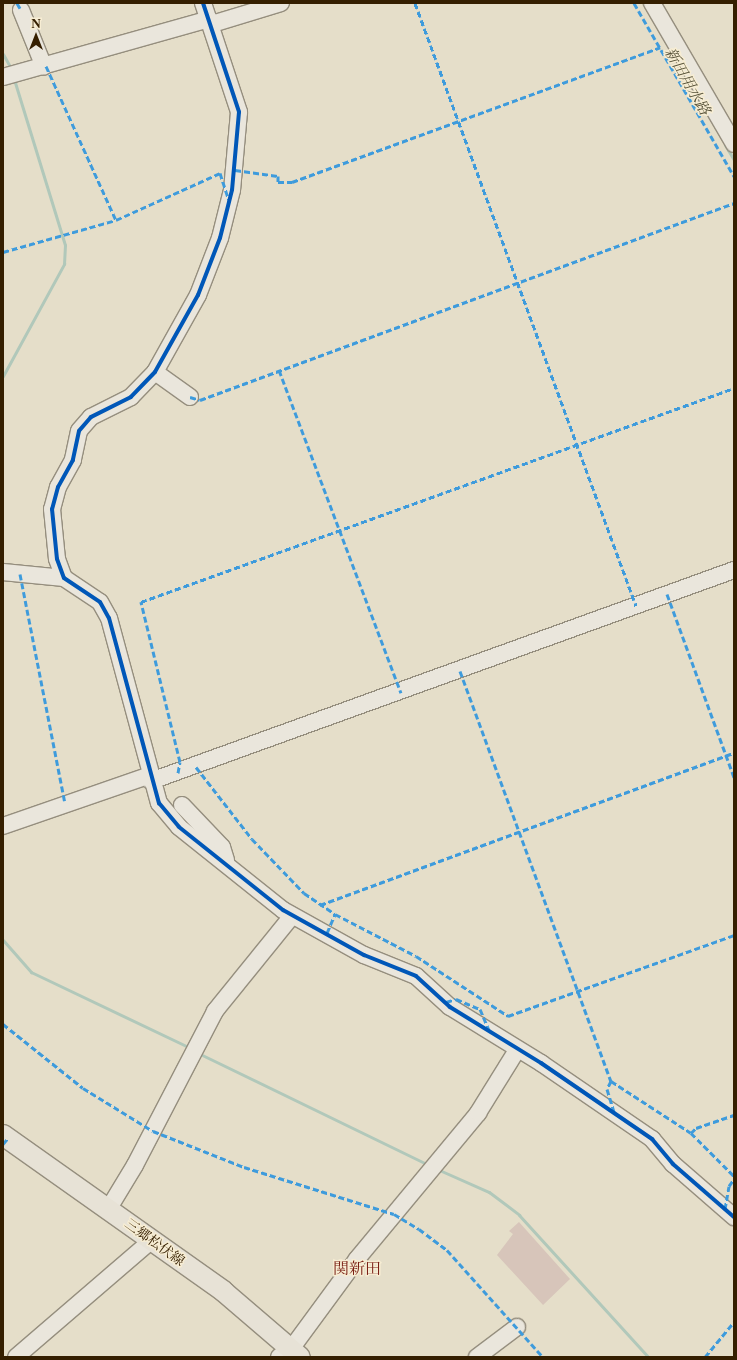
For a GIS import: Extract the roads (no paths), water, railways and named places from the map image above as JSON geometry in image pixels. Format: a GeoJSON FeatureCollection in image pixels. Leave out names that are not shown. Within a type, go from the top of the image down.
{"type":"FeatureCollection","features":[{"type":"Feature","properties":{"kind":"main road","name":"三郷松伏線"},"geometry":{"type":"LineString","coordinates":[[3,1135],[223,1291],[290,1353]]}},
{"type":"Feature","properties":{"kind":"street"},"geometry":{"type":"LineString","coordinates":[[64,578],[57,559],[52,509],[58,487],[73,460],[76,438],[91,417],[131,397],[155,372],[198,295],[220,238],[232,190],[239,112],[203,3]]}},
{"type":"Feature","properties":{"kind":"street"},"geometry":{"type":"LineString","coordinates":[[3,77],[210,22],[243,10],[281,3]]}},
{"type":"Feature","properties":{"kind":"street"},"geometry":{"type":"LineString","coordinates":[[652,3],[734,144]]}},
{"type":"Feature","properties":{"kind":"street"},"geometry":{"type":"LineString","coordinates":[[21,10],[44,67]]}},
{"type":"Feature","properties":{"kind":"street"},"geometry":{"type":"LineString","coordinates":[[155,372],[186,394]]}},
{"type":"Feature","properties":{"kind":"street"},"geometry":{"type":"LineString","coordinates":[[3,826],[150,778],[190,769],[734,570]]}},
{"type":"Feature","properties":{"kind":"street"},"geometry":{"type":"LineString","coordinates":[[3,572],[64,578],[100,602],[108,614],[150,778],[164,812],[225,864],[292,916],[382,964],[416,976],[450,1007],[652,1139],[673,1164],[734,1217]]}},
{"type":"Feature","properties":{"kind":"street"},"geometry":{"type":"LineString","coordinates":[[182,805],[222,847],[227,856],[225,864]]}},
{"type":"Feature","properties":{"kind":"street"},"geometry":{"type":"LineString","coordinates":[[108,1208],[135,1165],[215,1011],[235,983],[292,916]]}},
{"type":"Feature","properties":{"kind":"street"},"geometry":{"type":"LineString","coordinates":[[290,1353],[357,1259],[478,1113],[517,1050]]}},
{"type":"Feature","properties":{"kind":"street"},"geometry":{"type":"LineString","coordinates":[[16,1357],[152,1240]]}},
{"type":"Feature","properties":{"kind":"street"},"geometry":{"type":"LineString","coordinates":[[477,1357],[517,1327]]}},
{"type":"Feature","properties":{"kind":"waterway"},"geometry":{"type":"LineString","coordinates":[[3,54],[12,70]]}},
{"type":"Feature","properties":{"kind":"waterway"},"geometry":{"type":"LineString","coordinates":[[3,376],[64,264],[65,245],[14,79]]}},
{"type":"Feature","properties":{"kind":"waterway","name":"新田用水路"},"geometry":{"type":"LineString","coordinates":[[725,145],[734,160]]}},
{"type":"Feature","properties":{"kind":"waterway"},"geometry":{"type":"LineString","coordinates":[[3,940],[31,972],[190,1048]]}},
{"type":"Feature","properties":{"kind":"waterway"},"geometry":{"type":"LineString","coordinates":[[198,1053],[429,1165]]}},
{"type":"Feature","properties":{"kind":"waterway"},"geometry":{"type":"LineString","coordinates":[[437,1169],[489,1192],[519,1215],[648,1357]]}},
{"type":"Feature","properties":{"kind":"district","name":"関新田"},"geometry":{"type":"Point","coordinates":[357,1268]}}]}
